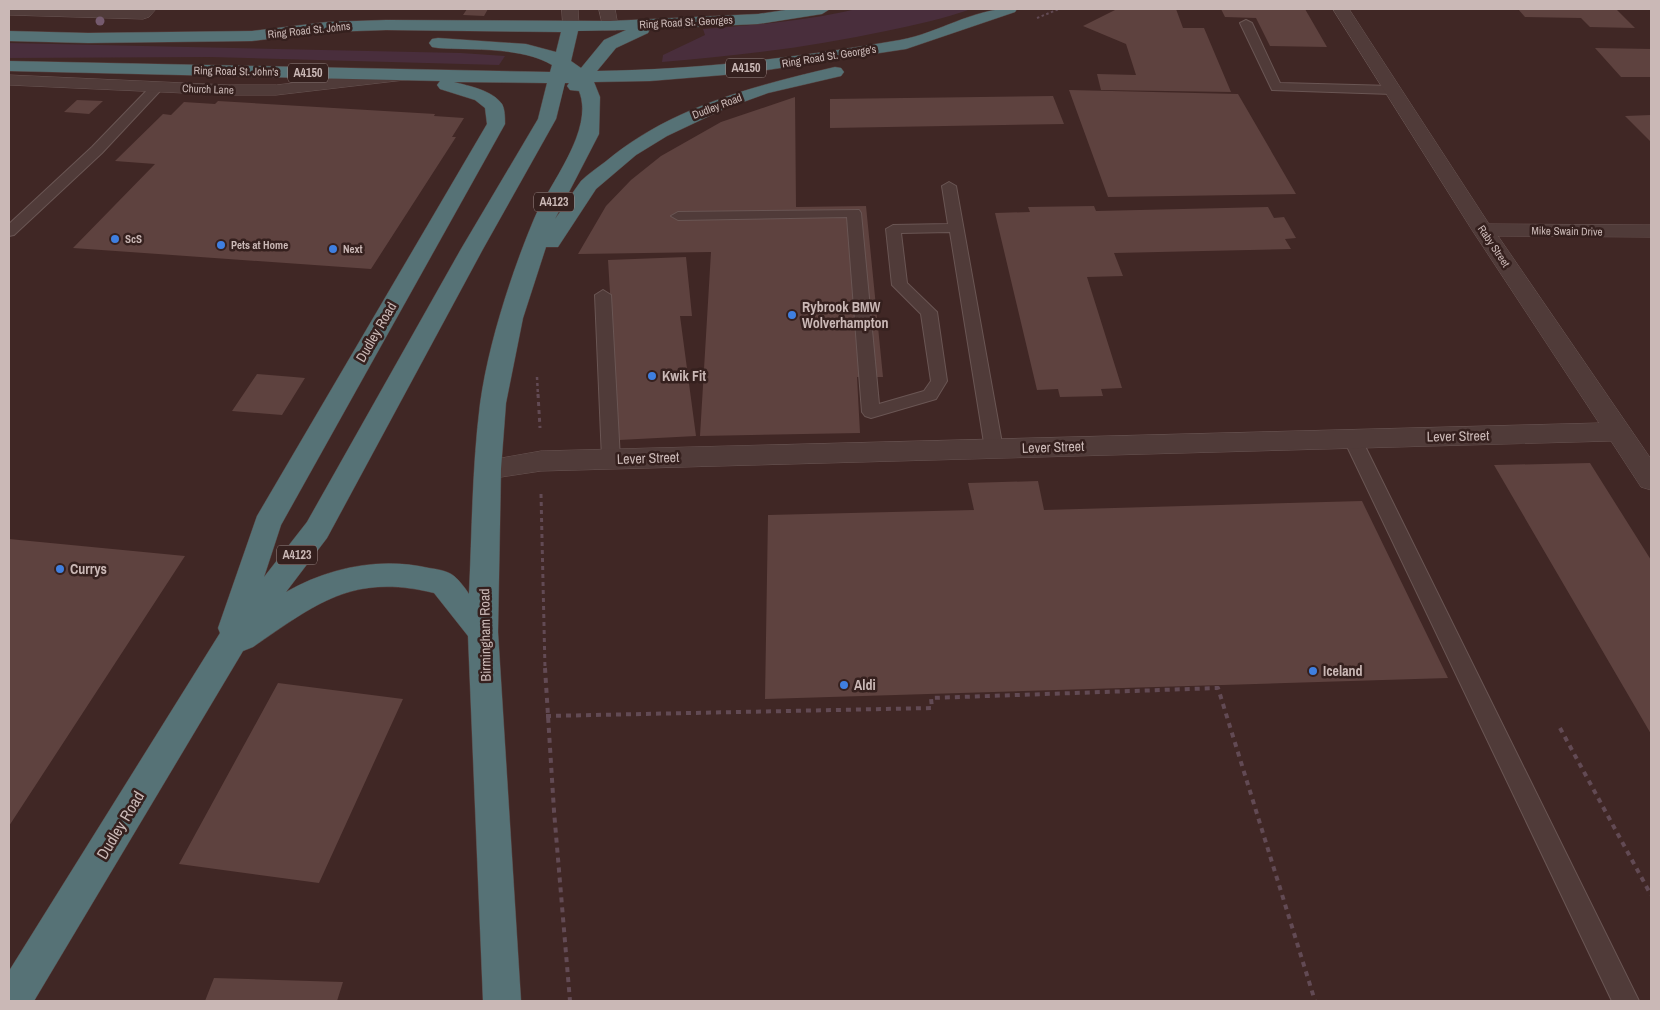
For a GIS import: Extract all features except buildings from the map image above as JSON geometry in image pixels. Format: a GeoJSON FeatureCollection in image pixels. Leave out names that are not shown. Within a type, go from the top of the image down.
{"type":"FeatureCollection","features":[{"type":"Feature","properties":{"kind":"highway","name":"Ring Road St. Georges"},"geometry":{"type":"LineString","coordinates":[[609,17],[689,22],[758,19],[822,9]]}},
{"type":"Feature","properties":{"kind":"highway","name":"Ring Road St. George's"},"geometry":{"type":"LineString","coordinates":[[584,78],[748,68],[906,44],[1010,9]]}},
{"type":"Feature","properties":{"kind":"highway","name":"Ring Road St. Johns"},"geometry":{"type":"LineString","coordinates":[[9,36],[88,38],[252,36],[327,27],[386,25],[571,26],[609,17]]}},
{"type":"Feature","properties":{"kind":"highway"},"geometry":{"type":"LineString","coordinates":[[589,134],[606,77],[610,44],[609,17]]}},
{"type":"Feature","properties":{"kind":"highway","name":"Dudley Road"},"geometry":{"type":"LineString","coordinates":[[16,988],[227,648],[317,530],[472,250],[547,120],[584,78],[610,44],[641,29],[689,22]]}},
{"type":"Feature","properties":{"kind":"highway","name":"Dudley Road"},"geometry":{"type":"LineString","coordinates":[[547,120],[571,26]]}},
{"type":"Feature","properties":{"kind":"highway"},"geometry":{"type":"LineString","coordinates":[[252,36],[377,42]]}},
{"type":"Feature","properties":{"kind":"highway"},"geometry":{"type":"LineString","coordinates":[[426,43],[526,49],[547,54],[561,70]]}},
{"type":"Feature","properties":{"kind":"highway","name":"Dudley Road"},"geometry":{"type":"LineString","coordinates":[[528,274],[589,185],[629,151],[660,132],[717,105],[762,89],[841,70],[884,56],[906,44]]}},
{"type":"Feature","properties":{"kind":"highway","name":"Ring Road St. John's"},"geometry":{"type":"LineString","coordinates":[[9,66],[407,75],[561,70],[584,78]]}},
{"type":"Feature","properties":{"kind":"highway","name":"Dudley Road"},"geometry":{"type":"LineString","coordinates":[[227,648],[267,524],[496,124],[494,106],[481,96],[407,75]]}},
{"type":"Feature","properties":{"kind":"highway","name":"A4123"},"geometry":{"type":"LineString","coordinates":[[528,274],[545,218],[589,134],[591,97],[584,78]]}},
{"type":"Feature","properties":{"kind":"highway","name":"Birmingham Road"},"geometry":{"type":"LineString","coordinates":[[502,1001],[482,632],[488,469],[493,403],[511,318],[528,274]]}},
{"type":"Feature","properties":{"kind":"highway"},"geometry":{"type":"LineString","coordinates":[[227,648],[313,592],[362,575],[395,574],[443,583],[482,632]]}},
{"type":"Feature","properties":{"kind":"street"},"geometry":{"type":"LineString","coordinates":[[9,10],[143,14],[148,9]]}},
{"type":"Feature","properties":{"kind":"street"},"geometry":{"type":"LineString","coordinates":[[570,9],[571,26]]}},
{"type":"Feature","properties":{"kind":"street","name":"Raby Street"},"geometry":{"type":"LineString","coordinates":[[1342,9],[1483,230],[1651,480]]}},
{"type":"Feature","properties":{"kind":"street","name":"Church Lane"},"geometry":{"type":"LineString","coordinates":[[9,80],[156,88],[276,90],[407,75]]}},
{"type":"Feature","properties":{"kind":"street","name":"Mike Swain Drive"},"geometry":{"type":"LineString","coordinates":[[1483,230],[1651,231]]}},
{"type":"Feature","properties":{"kind":"street","name":"Lever Street"},"geometry":{"type":"LineString","coordinates":[[488,469],[542,461],[1618,432]]}},
{"type":"Feature","properties":{"kind":"lane"},"geometry":{"type":"LineString","coordinates":[[1246,23],[1276,87],[1392,90]]}},
{"type":"Feature","properties":{"kind":"lane"},"geometry":{"type":"LineString","coordinates":[[9,232],[97,150],[156,88]]}},
{"type":"Feature","properties":{"kind":"lane"},"geometry":{"type":"LineString","coordinates":[[949,186],[994,448]]}},
{"type":"Feature","properties":{"kind":"lane"},"geometry":{"type":"LineString","coordinates":[[678,216],[854,213],[871,412],[930,395],[939,381],[929,312],[900,285],[893,229],[957,228]]}},
{"type":"Feature","properties":{"kind":"lane"},"geometry":{"type":"LineString","coordinates":[[603,295],[611,459]]}},
{"type":"Feature","properties":{"kind":"lane"},"geometry":{"type":"LineString","coordinates":[[1352,438],[1626,1001]]}},
{"type":"Feature","properties":{"kind":"path"},"geometry":{"type":"LineString","coordinates":[[537,372],[542,461],[540,572],[546,716],[570,1001]]}},
{"type":"Feature","properties":{"kind":"path"},"geometry":{"type":"LineString","coordinates":[[546,716],[932,708],[931,698],[1218,688],[1315,1001]]}},
{"type":"Feature","properties":{"kind":"path"},"geometry":{"type":"LineString","coordinates":[[1560,728],[1651,895]]}},
{"type":"Feature","properties":{"kind":"shaded area"},"geometry":{"type":"Polygon","coordinates":[[[856,9],[971,9],[918,24],[830,42],[746,54],[662,62],[663,55],[705,35],[703,29],[799,20],[856,9]]]}},
{"type":"Feature","properties":{"kind":"shaded area"},"geometry":{"type":"Polygon","coordinates":[[[9,43],[461,53],[505,56],[499,65],[211,57],[9,58],[9,43]]]}},
{"type":"Feature","properties":{"kind":"place","name":"ScS"},"geometry":{"type":"Point","coordinates":[115,239]}},
{"type":"Feature","properties":{"kind":"place","name":"Pets at Home"},"geometry":{"type":"Point","coordinates":[221,245]}},
{"type":"Feature","properties":{"kind":"place","name":"Next"},"geometry":{"type":"Point","coordinates":[333,249]}},
{"type":"Feature","properties":{"kind":"place","name":"Rybrook BMW Wolverhampton"},"geometry":{"type":"Point","coordinates":[792,315]}},
{"type":"Feature","properties":{"kind":"place","name":"Kwik Fit"},"geometry":{"type":"Point","coordinates":[652,376]}},
{"type":"Feature","properties":{"kind":"place","name":"Currys"},"geometry":{"type":"Point","coordinates":[60,569]}},
{"type":"Feature","properties":{"kind":"place","name":"Iceland"},"geometry":{"type":"Point","coordinates":[1313,671]}},
{"type":"Feature","properties":{"kind":"place","name":"Aldi"},"geometry":{"type":"Point","coordinates":[844,685]}}]}
